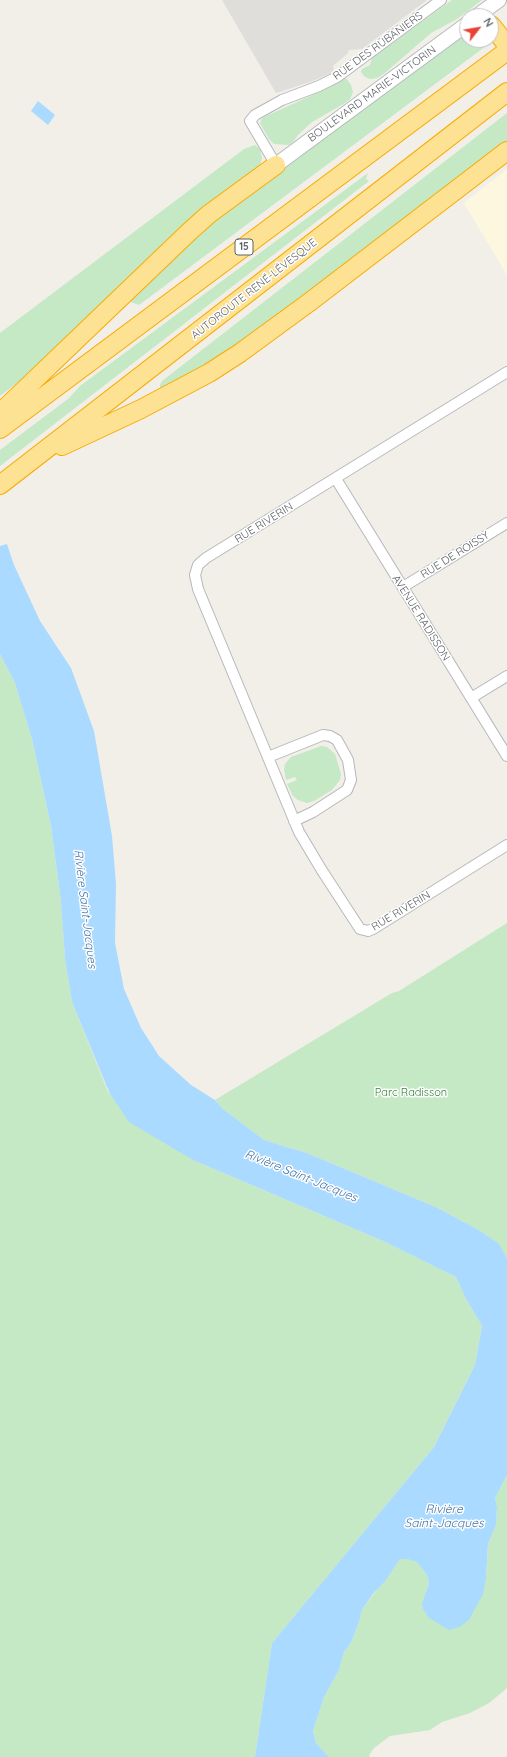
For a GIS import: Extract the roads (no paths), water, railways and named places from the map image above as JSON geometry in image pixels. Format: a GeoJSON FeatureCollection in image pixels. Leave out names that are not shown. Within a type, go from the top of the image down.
{"type":"FeatureCollection","features":[{"type":"Feature","properties":{"kind":"highway"},"geometry":{"type":"LineString","coordinates":[[499,35],[507,45]]}},
{"type":"Feature","properties":{"kind":"highway","name":"15"},"geometry":{"type":"LineString","coordinates":[[0,429],[507,51]]}},
{"type":"Feature","properties":{"kind":"highway","name":"AUTOROUTE RENÉ-LÉVESQUE"},"geometry":{"type":"LineString","coordinates":[[0,485],[507,92]]}},
{"type":"Feature","properties":{"kind":"highway"},"geometry":{"type":"LineString","coordinates":[[32,460],[141,409],[209,373],[317,297],[507,151]]}},
{"type":"Feature","properties":{"kind":"highway"},"geometry":{"type":"LineString","coordinates":[[0,413],[190,230],[276,164]]}},
{"type":"Feature","properties":{"kind":"main road"},"geometry":{"type":"LineString","coordinates":[[488,8],[500,0]]}},
{"type":"Feature","properties":{"kind":"main road","name":"BOULEVARD MARIE-VICTORIN"},"geometry":{"type":"LineString","coordinates":[[276,164],[459,30]]}},
{"type":"Feature","properties":{"kind":"street","name":"RUE DES RUBANIERS"},"geometry":{"type":"LineString","coordinates":[[276,164],[250,121],[260,112],[282,100],[319,86],[337,77],[441,0]]}},
{"type":"Feature","properties":{"kind":"street","name":"RUE RIVERIN"},"geometry":{"type":"LineString","coordinates":[[507,372],[206,558],[196,568],[195,575],[198,589],[294,821],[320,869],[357,926],[364,931],[373,929],[507,845]]}},
{"type":"Feature","properties":{"kind":"street","name":"AVENUE RADISSON"},"geometry":{"type":"LineString","coordinates":[[336,479],[507,756]]}},
{"type":"Feature","properties":{"kind":"street","name":"RUE DE ROISSY"},"geometry":{"type":"LineString","coordinates":[[403,587],[507,523]]}},
{"type":"Feature","properties":{"kind":"street"},"geometry":{"type":"LineString","coordinates":[[471,698],[507,676]]}},
{"type":"Feature","properties":{"kind":"street"},"geometry":{"type":"LineString","coordinates":[[268,757],[323,735],[330,736],[337,740],[348,760],[351,780],[347,790],[313,812],[294,821]]}},
{"type":"Feature","properties":{"kind":"water"},"geometry":{"type":"Polygon","coordinates":[[[38,101],[55,115],[48,125],[31,111],[38,101]]]}},
{"type":"Feature","properties":{"kind":"water","name":"Rivière Saint-Jacques"},"geometry":{"type":"Polygon","coordinates":[[[7,544],[14,565],[40,621],[71,668],[94,731],[112,836],[116,884],[115,943],[124,989],[141,1028],[159,1056],[191,1085],[215,1100],[223,1109],[264,1140],[307,1153],[438,1208],[482,1232],[499,1244],[507,1259],[507,1475],[495,1498],[497,1507],[496,1525],[488,1544],[486,1578],[483,1594],[469,1620],[459,1627],[449,1630],[429,1618],[423,1609],[422,1604],[429,1583],[427,1575],[417,1562],[407,1559],[400,1559],[362,1610],[351,1643],[344,1652],[339,1670],[324,1697],[313,1731],[316,1743],[329,1757],[255,1757],[272,1643],[434,1447],[475,1365],[482,1326],[466,1299],[456,1277],[383,1241],[193,1160],[129,1122],[109,1092],[72,1002],[65,959],[61,902],[51,826],[32,739],[15,683],[0,654],[0,546],[7,544]]]}},
{"type":"Feature","properties":{"kind":"park label","name":"Parc Radisson"},"geometry":{"type":"Point","coordinates":[411,1093]}}]}
